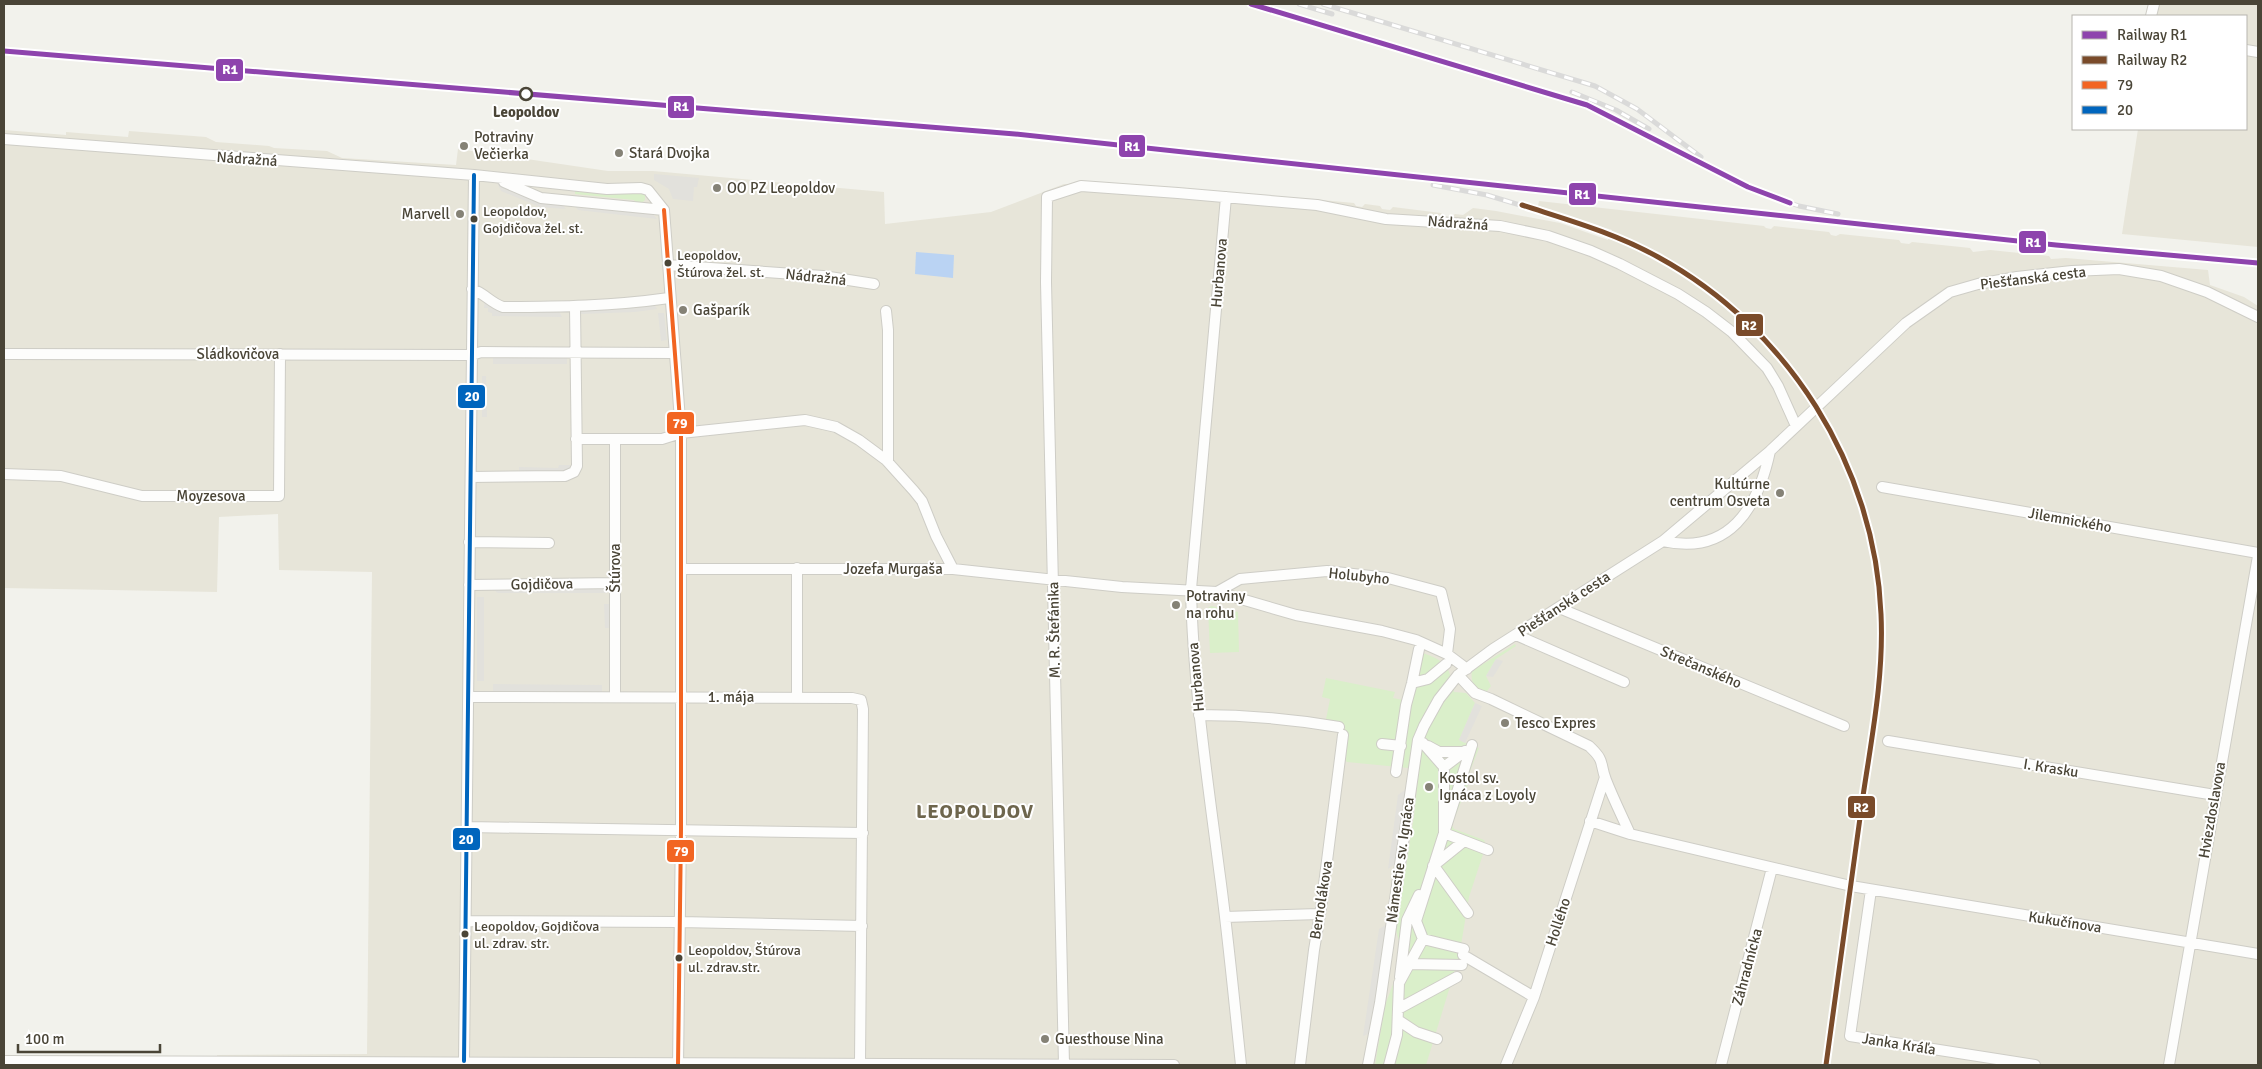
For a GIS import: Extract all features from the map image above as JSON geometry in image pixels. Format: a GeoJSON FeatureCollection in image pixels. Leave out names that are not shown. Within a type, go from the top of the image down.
{"type":"FeatureCollection","features":[{"type":"Feature","properties":{"kind":"street","name":"Nádražná"},"geometry":{"type":"LineString","coordinates":[[4,139],[474,175],[607,189],[641,188],[648,190],[664,210]]}},
{"type":"Feature","properties":{"kind":"street"},"geometry":{"type":"LineString","coordinates":[[464,1062],[474,175]]}},
{"type":"Feature","properties":{"kind":"street","name":"Nádražná"},"geometry":{"type":"LineString","coordinates":[[491,178],[541,198],[664,210]]}},
{"type":"Feature","properties":{"kind":"street","name":"Nádražná"},"geometry":{"type":"LineString","coordinates":[[1047,197],[1081,186],[1226,197],[1318,205],[1386,219],[1500,226],[1548,236],[1591,251],[1678,294],[1732,332],[1767,368],[1778,386],[1796,426]]}},
{"type":"Feature","properties":{"kind":"street","name":"M. R. Štefánika"},"geometry":{"type":"LineString","coordinates":[[1047,197],[1046,282],[1064,1064]]}},
{"type":"Feature","properties":{"kind":"street","name":"Hurbanova"},"geometry":{"type":"LineString","coordinates":[[1226,197],[1191,589],[1193,651],[1199,715],[1225,917],[1240,1065]]}},
{"type":"Feature","properties":{"kind":"street"},"geometry":{"type":"LineString","coordinates":[[664,210],[669,298],[681,433],[681,829],[678,1064]]}},
{"type":"Feature","properties":{"kind":"street","name":"Nádražná"},"geometry":{"type":"LineString","coordinates":[[668,265],[823,276],[874,284]]}},
{"type":"Feature","properties":{"kind":"street","name":"Piešťanská cesta"},"geometry":{"type":"LineString","coordinates":[[1467,669],[1516,635],[1663,541],[1770,451],[1920,312],[1950,292],[1978,284],[2017,277],[2072,271],[2119,269],[2161,276],[2207,292],[2258,317]]}},
{"type":"Feature","properties":{"kind":"street"},"geometry":{"type":"LineString","coordinates":[[472,289],[482,292],[494,304],[503,308],[574,307],[669,298]]}},
{"type":"Feature","properties":{"kind":"street"},"geometry":{"type":"LineString","coordinates":[[471,478],[565,476],[574,472],[577,466],[574,307]]}},
{"type":"Feature","properties":{"kind":"street"},"geometry":{"type":"LineString","coordinates":[[886,311],[888,330],[888,462]]}},
{"type":"Feature","properties":{"kind":"street"},"geometry":{"type":"LineString","coordinates":[[472,356],[481,352],[675,353]]}},
{"type":"Feature","properties":{"kind":"street","name":"Sládkovičova"},"geometry":{"type":"LineString","coordinates":[[4,354],[472,356]]}},
{"type":"Feature","properties":{"kind":"street","name":"Moyzesova"},"geometry":{"type":"LineString","coordinates":[[4,474],[61,476],[142,496],[279,496],[280,354]]}},
{"type":"Feature","properties":{"kind":"street","name":"Jozefa Murgaša"},"geometry":{"type":"LineString","coordinates":[[681,433],[805,420],[836,427],[859,440],[888,462],[922,502],[936,536],[953,569],[682,569]]}},
{"type":"Feature","properties":{"kind":"street"},"geometry":{"type":"LineString","coordinates":[[576,439],[662,440],[681,433]]}},
{"type":"Feature","properties":{"kind":"street","name":"Štúrova"},"geometry":{"type":"LineString","coordinates":[[615,439],[615,697]]}},
{"type":"Feature","properties":{"kind":"street"},"geometry":{"type":"LineString","coordinates":[[1663,541],[1692,545],[1708,541],[1728,531],[1751,507],[1764,480],[1770,451]]}},
{"type":"Feature","properties":{"kind":"street","name":"Jilemnického"},"geometry":{"type":"LineString","coordinates":[[1882,488],[2258,555]]}},
{"type":"Feature","properties":{"kind":"street"},"geometry":{"type":"LineString","coordinates":[[469,542],[549,543]]}},
{"type":"Feature","properties":{"kind":"street","name":"Hviezdoslavova"},"geometry":{"type":"LineString","coordinates":[[2169,1065],[2258,555]]}},
{"type":"Feature","properties":{"kind":"street"},"geometry":{"type":"LineString","coordinates":[[797,697],[798,568]]}},
{"type":"Feature","properties":{"kind":"street"},"geometry":{"type":"LineString","coordinates":[[953,569],[1122,587],[1191,589],[1217,592],[1296,615],[1382,631],[1416,640],[1446,659],[1467,669]]}},
{"type":"Feature","properties":{"kind":"street","name":"Holubyho"},"geometry":{"type":"LineString","coordinates":[[1217,592],[1240,579],[1327,571],[1388,578],[1441,592],[1450,628],[1446,659]]}},
{"type":"Feature","properties":{"kind":"street","name":"Gojdičova"},"geometry":{"type":"LineString","coordinates":[[468,585],[615,583]]}},
{"type":"Feature","properties":{"kind":"street","name":"Strečanského"},"geometry":{"type":"LineString","coordinates":[[1559,608],[1844,726]]}},
{"type":"Feature","properties":{"kind":"street"},"geometry":{"type":"LineString","coordinates":[[1516,635],[1624,682]]}},
{"type":"Feature","properties":{"kind":"street"},"geometry":{"type":"LineString","coordinates":[[1396,772],[1403,736],[1406,705],[1419,648]]}},
{"type":"Feature","properties":{"kind":"street"},"geometry":{"type":"LineString","coordinates":[[1412,683],[1428,679],[1446,659]]}},
{"type":"Feature","properties":{"kind":"street","name":"Námestie sv. Ignáca"},"geometry":{"type":"LineString","coordinates":[[1368,1065],[1380,1003],[1418,740],[1439,699],[1458,675],[1467,669]]}},
{"type":"Feature","properties":{"kind":"street"},"geometry":{"type":"LineString","coordinates":[[1458,675],[1475,693],[1590,746],[1603,763],[1605,777],[1630,834]]}},
{"type":"Feature","properties":{"kind":"street","name":"1. mája"},"geometry":{"type":"LineString","coordinates":[[468,697],[680,696],[852,698],[861,700],[863,709],[863,833],[860,1063]]}},
{"type":"Feature","properties":{"kind":"street","name":"Bernolákova"},"geometry":{"type":"LineString","coordinates":[[1199,715],[1250,715],[1293,719],[1341,731],[1300,1065]]}},
{"type":"Feature","properties":{"kind":"street"},"geometry":{"type":"LineString","coordinates":[[1403,736],[1414,739]]}},
{"type":"Feature","properties":{"kind":"street","name":"I. Krasku"},"geometry":{"type":"LineString","coordinates":[[1888,741],[2215,795]]}},
{"type":"Feature","properties":{"kind":"street"},"geometry":{"type":"LineString","coordinates":[[1444,833],[1444,767],[1423,742],[1439,752],[1463,752]]}},
{"type":"Feature","properties":{"kind":"street"},"geometry":{"type":"LineString","coordinates":[[1382,744],[1401,746]]}},
{"type":"Feature","properties":{"kind":"street"},"geometry":{"type":"LineString","coordinates":[[1399,1065],[1390,1061],[1398,1035],[1399,983],[1407,920],[1434,866],[1472,746],[1444,767]]}},
{"type":"Feature","properties":{"kind":"street","name":"Hollého"},"geometry":{"type":"LineString","coordinates":[[1506,1065],[1534,997],[1605,777]]}},
{"type":"Feature","properties":{"kind":"street"},"geometry":{"type":"LineString","coordinates":[[1590,821],[1630,834],[1772,868]]}},
{"type":"Feature","properties":{"kind":"street"},"geometry":{"type":"LineString","coordinates":[[467,828],[681,829],[863,833]]}},
{"type":"Feature","properties":{"kind":"street"},"geometry":{"type":"LineString","coordinates":[[1444,833],[1488,850]]}},
{"type":"Feature","properties":{"kind":"street"},"geometry":{"type":"LineString","coordinates":[[1434,866],[1464,841]]}},
{"type":"Feature","properties":{"kind":"street"},"geometry":{"type":"LineString","coordinates":[[1434,866],[1468,913]]}},
{"type":"Feature","properties":{"kind":"street","name":"Kukučínova"},"geometry":{"type":"LineString","coordinates":[[1772,868],[1871,890],[2258,954]]}},
{"type":"Feature","properties":{"kind":"street","name":"Záhradnícka"},"geometry":{"type":"LineString","coordinates":[[1721,1065],[1772,868]]}},
{"type":"Feature","properties":{"kind":"street","name":"Janka Kráľa"},"geometry":{"type":"LineString","coordinates":[[1871,890],[1850,1036],[2035,1065]]}},
{"type":"Feature","properties":{"kind":"street"},"geometry":{"type":"LineString","coordinates":[[1225,917],[1319,914]]}},
{"type":"Feature","properties":{"kind":"street"},"geometry":{"type":"LineString","coordinates":[[1407,920],[1423,939],[1463,956],[1534,997]]}},
{"type":"Feature","properties":{"kind":"street"},"geometry":{"type":"LineString","coordinates":[[466,921],[680,922],[862,926]]}},
{"type":"Feature","properties":{"kind":"street"},"geometry":{"type":"LineString","coordinates":[[1399,983],[1423,939]]}},
{"type":"Feature","properties":{"kind":"street"},"geometry":{"type":"LineString","coordinates":[[1403,947],[1411,960],[1424,964],[1463,956]]}},
{"type":"Feature","properties":{"kind":"street"},"geometry":{"type":"LineString","coordinates":[[1398,1014],[1457,977]]}},
{"type":"Feature","properties":{"kind":"street"},"geometry":{"type":"LineString","coordinates":[[1398,1014],[1416,1032],[1437,1039]]}},
{"type":"Feature","properties":{"kind":"street"},"geometry":{"type":"LineString","coordinates":[[4,1061],[269,1064],[425,1064],[464,1062],[1174,1065]]}},
{"type":"Feature","properties":{"kind":"shaded area"},"geometry":{"type":"Polygon","coordinates":[[[2156,4],[2258,4],[2258,247],[2122,234],[2138,130],[2247,130],[2247,15],[2155,15],[2156,4]]]}},
{"type":"Feature","properties":{"kind":"shaded area"},"geometry":{"type":"Polygon","coordinates":[[[4,130],[128,137],[129,131],[206,137],[216,142],[274,148],[327,151],[342,158],[456,165],[458,149],[608,171],[653,171],[884,192],[885,224],[991,212],[1064,184],[1114,184],[1322,202],[1322,200],[1354,203],[1356,206],[1362,207],[1365,204],[1380,206],[1382,209],[1390,210],[1393,207],[1441,213],[1443,216],[1452,217],[1455,214],[1463,215],[1473,208],[1560,223],[1608,240],[1612,230],[1538,206],[1539,201],[1764,226],[1771,229],[1774,226],[1829,232],[1831,235],[1836,236],[1840,234],[1899,240],[1901,243],[1909,244],[1912,242],[1970,248],[1973,252],[1990,250],[2049,256],[2051,259],[2066,258],[2208,270],[2210,285],[2244,297],[2258,306],[2258,1065],[217,1065],[217,1055],[367,1054],[372,572],[279,570],[278,514],[219,517],[217,592],[4,588],[4,130]]]}},
{"type":"Feature","properties":{"kind":"shaded area"},"geometry":{"type":"Polygon","coordinates":[[[654,174],[699,178],[697,187],[694,187],[693,201],[673,199],[669,189],[654,180],[654,174]]]}},
{"type":"Feature","properties":{"kind":"shaded area"},"geometry":{"type":"Polygon","coordinates":[[[497,183],[541,201],[561,203],[566,209],[540,207],[501,191],[497,183]]]}},
{"type":"Feature","properties":{"kind":"shaded area"},"geometry":{"type":"Polygon","coordinates":[[[573,204],[652,213],[657,219],[578,210],[573,204]]]}},
{"type":"Feature","properties":{"kind":"shaded area"},"geometry":{"type":"Polygon","coordinates":[[[485,298],[496,310],[559,311],[562,317],[492,316],[492,313],[488,312],[488,308],[484,308],[485,298]]]}},
{"type":"Feature","properties":{"kind":"shaded area"},"geometry":{"type":"Polygon","coordinates":[[[653,303],[657,309],[635,312],[581,314],[578,309],[653,303]]]}},
{"type":"Feature","properties":{"kind":"shaded area"},"geometry":{"type":"Polygon","coordinates":[[[658,313],[664,313],[667,340],[661,341],[658,313]]]}},
{"type":"Feature","properties":{"kind":"shaded area"},"geometry":{"type":"Polygon","coordinates":[[[493,356],[567,356],[567,364],[493,364],[493,356]]]}},
{"type":"Feature","properties":{"kind":"shaded area"},"geometry":{"type":"Polygon","coordinates":[[[482,376],[486,376],[487,417],[482,417],[482,376]]]}},
{"type":"Feature","properties":{"kind":"shaded area"},"geometry":{"type":"Polygon","coordinates":[[[559,465],[570,465],[570,471],[559,471],[559,474],[519,473],[519,467],[558,468],[559,465]]]}},
{"type":"Feature","properties":{"kind":"shaded area"},"geometry":{"type":"Polygon","coordinates":[[[603,586],[607,593],[498,593],[490,587],[603,586]]]}},
{"type":"Feature","properties":{"kind":"shaded area"},"geometry":{"type":"Polygon","coordinates":[[[477,597],[484,597],[484,681],[477,681],[477,597]]]}},
{"type":"Feature","properties":{"kind":"shaded area"},"geometry":{"type":"Polygon","coordinates":[[[604,604],[611,604],[612,628],[605,628],[604,604]]]}},
{"type":"Feature","properties":{"kind":"shaded area"},"geometry":{"type":"Polygon","coordinates":[[[1496,659],[1503,661],[1493,677],[1486,676],[1496,659]]]}},
{"type":"Feature","properties":{"kind":"shaded area"},"geometry":{"type":"Polygon","coordinates":[[[493,684],[602,685],[602,692],[493,692],[493,684]]]}},
{"type":"Feature","properties":{"kind":"shaded area"},"geometry":{"type":"Polygon","coordinates":[[[1475,703],[1482,706],[1465,743],[1459,740],[1475,703]]]}},
{"type":"Feature","properties":{"kind":"shaded area"},"geometry":{"type":"Polygon","coordinates":[[[1406,789],[1394,865],[1388,869],[1398,795],[1406,789]]]}},
{"type":"Feature","properties":{"kind":"shaded area"},"geometry":{"type":"Polygon","coordinates":[[[1387,924],[1371,1033],[1363,1036],[1379,929],[1387,924]]]}},
{"type":"Feature","properties":{"kind":"green space"},"geometry":{"type":"Polygon","coordinates":[[[575,190],[632,190],[645,194],[645,200],[638,206],[634,200],[575,194],[575,190]]]}},
{"type":"Feature","properties":{"kind":"green space"},"geometry":{"type":"Polygon","coordinates":[[[1211,606],[1238,612],[1239,652],[1210,653],[1208,608],[1211,606]]]}},
{"type":"Feature","properties":{"kind":"green space"},"geometry":{"type":"Polygon","coordinates":[[[1515,644],[1516,646],[1496,659],[1486,676],[1491,686],[1487,691],[1476,688],[1472,679],[1472,671],[1515,644]]]}},
{"type":"Feature","properties":{"kind":"green space"},"geometry":{"type":"Polygon","coordinates":[[[1415,650],[1433,657],[1444,664],[1450,674],[1454,692],[1466,693],[1475,703],[1459,740],[1479,748],[1469,774],[1471,776],[1452,825],[1454,829],[1484,840],[1486,845],[1469,897],[1459,957],[1426,1065],[1375,1065],[1385,1005],[1395,979],[1400,945],[1396,931],[1414,816],[1419,769],[1347,762],[1344,759],[1345,733],[1340,726],[1326,719],[1330,699],[1322,697],[1326,678],[1395,692],[1393,698],[1403,700],[1415,650]]]}},
{"type":"Feature","properties":{"kind":"water"},"geometry":{"type":"Polygon","coordinates":[[[916,252],[954,255],[953,278],[915,274],[916,252]]]}},
{"type":"Feature","properties":{"kind":"railway"},"geometry":{"type":"LineString","coordinates":[[1251,4],[1572,99],[1602,112],[1761,193],[1799,206],[1838,214]]}},
{"type":"Feature","properties":{"kind":"railway"},"geometry":{"type":"LineString","coordinates":[[1299,4],[1332,14]]}},
{"type":"Feature","properties":{"kind":"railway"},"geometry":{"type":"LineString","coordinates":[[1323,4],[1595,86],[1637,109],[1701,157]]}},
{"type":"Feature","properties":{"kind":"railway"},"geometry":{"type":"LineString","coordinates":[[1572,92],[1616,110],[1649,129]]}},
{"type":"Feature","properties":{"kind":"railway"},"geometry":{"type":"LineString","coordinates":[[1433,185],[1487,195],[1582,224]]}},
{"type":"Feature","properties":{"kind":"rail line","name":"R1"},"geometry":{"type":"LineString","coordinates":[[1251,4],[1587,105],[1748,187],[1790,203]]}},
{"type":"Feature","properties":{"kind":"rail line","name":"R1"},"geometry":{"type":"LineString","coordinates":[[4,51],[1015,134],[2056,245],[2258,263]]}},
{"type":"Feature","properties":{"kind":"rail line","name":"R2"},"geometry":{"type":"LineString","coordinates":[[1522,205],[1591,228],[1642,248],[1705,287],[1747,322],[1784,362],[1816,407],[1842,455],[1862,506],[1875,559],[1881,614],[1881,660],[1826,1065]]}},
{"type":"Feature","properties":{"kind":"transit line","name":"20"},"geometry":{"type":"LineString","coordinates":[[464,1061],[474,175]]}},
{"type":"Feature","properties":{"kind":"transit line","name":"79"},"geometry":{"type":"LineString","coordinates":[[664,210],[681,433],[681,829],[678,1065]]}},
{"type":"Feature","properties":{"kind":"place","name":"Leopoldov"},"geometry":{"type":"Point","coordinates":[526,94]}},
{"type":"Feature","properties":{"kind":"place","name":"Potraviny Večierka"},"geometry":{"type":"Point","coordinates":[464,146]}},
{"type":"Feature","properties":{"kind":"place","name":"Stará Dvojka"},"geometry":{"type":"Point","coordinates":[619,153]}},
{"type":"Feature","properties":{"kind":"place","name":"OO PZ Leopoldov"},"geometry":{"type":"Point","coordinates":[717,188]}},
{"type":"Feature","properties":{"kind":"place","name":"Marvell"},"geometry":{"type":"Point","coordinates":[460,214]}},
{"type":"Feature","properties":{"kind":"place","name":"Leopoldov, Gojdičova žel. st."},"geometry":{"type":"Point","coordinates":[474,219]}},
{"type":"Feature","properties":{"kind":"place","name":"Leopoldov, Štúrova žel. st."},"geometry":{"type":"Point","coordinates":[668,263]}},
{"type":"Feature","properties":{"kind":"place","name":"Gašparík"},"geometry":{"type":"Point","coordinates":[683,310]}},
{"type":"Feature","properties":{"kind":"place","name":"Kultúrne centrum Osveta"},"geometry":{"type":"Point","coordinates":[1780,493]}},
{"type":"Feature","properties":{"kind":"place","name":"Potraviny na rohu"},"geometry":{"type":"Point","coordinates":[1176,605]}},
{"type":"Feature","properties":{"kind":"place","name":"Tesco Expres"},"geometry":{"type":"Point","coordinates":[1505,723]}},
{"type":"Feature","properties":{"kind":"place","name":"Kostol sv. Ignáca z Loyoly"},"geometry":{"type":"Point","coordinates":[1429,787]}},
{"type":"Feature","properties":{"kind":"place","name":"Leopoldov, Gojdičova ul. zdrav. str."},"geometry":{"type":"Point","coordinates":[465,934]}},
{"type":"Feature","properties":{"kind":"place","name":"Leopoldov, Štúrova ul. zdrav.str."},"geometry":{"type":"Point","coordinates":[679,958]}},
{"type":"Feature","properties":{"kind":"place","name":"Guesthouse Nina"},"geometry":{"type":"Point","coordinates":[1045,1039]}},
{"type":"Feature","properties":{"kind":"district","name":"LEOPOLDOV"},"geometry":{"type":"Point","coordinates":[975,811]}}]}
